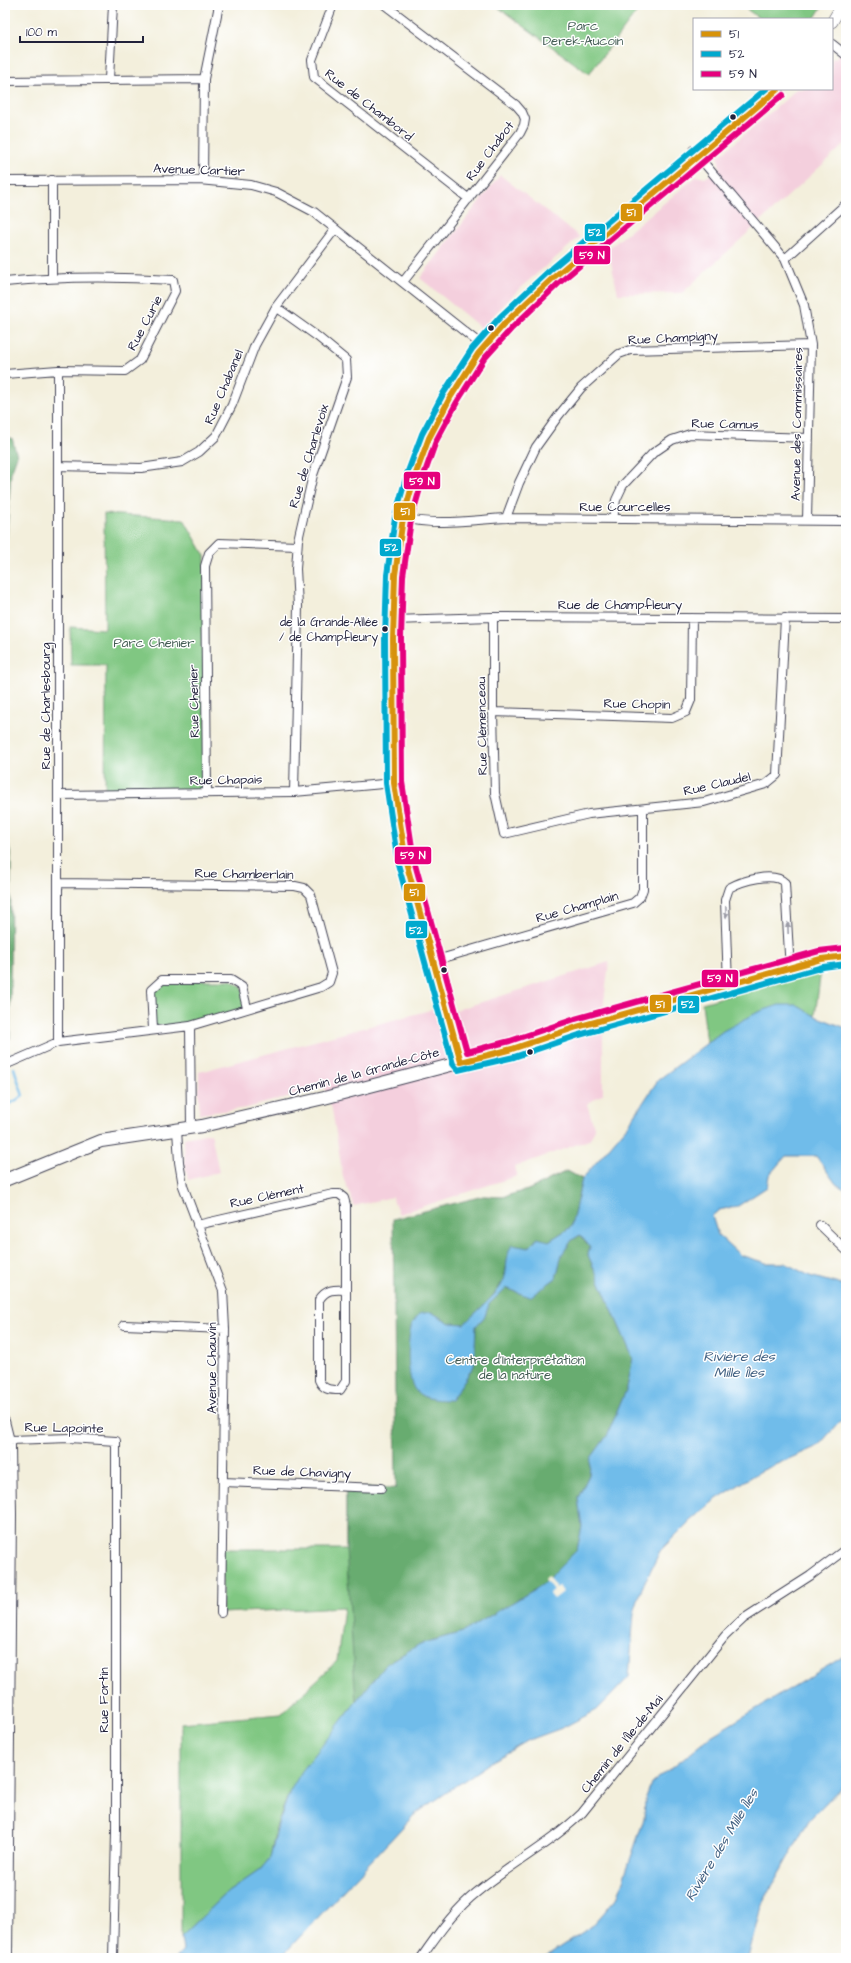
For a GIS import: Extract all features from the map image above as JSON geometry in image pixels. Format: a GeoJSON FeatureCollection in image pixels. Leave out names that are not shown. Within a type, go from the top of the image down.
{"type":"FeatureCollection","features":[{"type":"Feature","properties":{"kind":"main road","name":"Chemin de la Grande-Côte"},"geometry":{"type":"LineString","coordinates":[[5,1180],[101,1141],[191,1128],[282,1108],[518,1048],[576,1027],[821,959],[846,956]]}},
{"type":"Feature","properties":{"kind":"street"},"geometry":{"type":"LineString","coordinates":[[109,79],[113,5]]}},
{"type":"Feature","properties":{"kind":"street"},"geometry":{"type":"LineString","coordinates":[[203,180],[204,78],[219,5]]}},
{"type":"Feature","properties":{"kind":"street","name":"Rue de Chambord"},"geometry":{"type":"LineString","coordinates":[[334,5],[312,60],[314,77],[469,199]]}},
{"type":"Feature","properties":{"kind":"street","name":"Rue Chabot"},"geometry":{"type":"LineString","coordinates":[[385,5],[500,91],[520,109],[524,116],[525,122],[523,129],[403,282]]}},
{"type":"Feature","properties":{"kind":"street"},"geometry":{"type":"LineString","coordinates":[[833,20],[842,5]]}},
{"type":"Feature","properties":{"kind":"street"},"geometry":{"type":"LineString","coordinates":[[833,45],[846,55]]}},
{"type":"Feature","properties":{"kind":"street"},"geometry":{"type":"LineString","coordinates":[[5,81],[204,78]]}},
{"type":"Feature","properties":{"kind":"street"},"geometry":{"type":"LineString","coordinates":[[461,1062],[406,862],[394,783],[393,620],[396,566],[403,518],[415,476],[435,427],[454,391],[484,347],[506,322],[540,289],[696,153],[777,90]]}},
{"type":"Feature","properties":{"kind":"street","name":"Avenue des Commissaires"},"geometry":{"type":"LineString","coordinates":[[696,153],[785,259],[804,305],[811,345],[807,520]]}},
{"type":"Feature","properties":{"kind":"street"},"geometry":{"type":"LineString","coordinates":[[52,180],[52,277]]}},
{"type":"Feature","properties":{"kind":"street","name":"Avenue Cartier"},"geometry":{"type":"LineString","coordinates":[[5,181],[203,180],[251,185],[276,192],[308,209],[335,229],[484,347]]}},
{"type":"Feature","properties":{"kind":"street"},"geometry":{"type":"LineString","coordinates":[[785,259],[846,204]]}},
{"type":"Feature","properties":{"kind":"street","name":"Rue Chabanel"},"geometry":{"type":"LineString","coordinates":[[58,466],[141,468],[182,462],[199,452],[216,436],[232,406],[255,345],[276,307],[335,229]]}},
{"type":"Feature","properties":{"kind":"street","name":"Rue Curie"},"geometry":{"type":"LineString","coordinates":[[5,282],[52,277],[118,276],[173,280],[175,291],[140,360],[125,371],[58,370],[5,374]]}},
{"type":"Feature","properties":{"kind":"street","name":"Rue de Charlevoix"},"geometry":{"type":"LineString","coordinates":[[276,307],[318,337],[346,360],[347,377],[313,475],[297,546],[294,792]]}},
{"type":"Feature","properties":{"kind":"street","name":"Rue Champigny"},"geometry":{"type":"LineString","coordinates":[[506,518],[519,483],[536,447],[581,388],[619,354],[630,350],[811,345]]}},
{"type":"Feature","properties":{"kind":"street","name":"Rue de Charlesbourg"},"geometry":{"type":"LineString","coordinates":[[58,370],[58,1042]]}},
{"type":"Feature","properties":{"kind":"street","name":"Rue Camus"},"geometry":{"type":"LineString","coordinates":[[613,519],[616,500],[623,485],[653,453],[672,440],[690,434],[809,438]]}},
{"type":"Feature","properties":{"kind":"street","name":"Rue Courcelles"},"geometry":{"type":"LineString","coordinates":[[403,518],[418,521],[461,521],[506,518],[846,521]]}},
{"type":"Feature","properties":{"kind":"street","name":"Rue Chenier"},"geometry":{"type":"LineString","coordinates":[[207,792],[205,566],[209,553],[219,542],[297,546]]}},
{"type":"Feature","properties":{"kind":"street","name":"Rue de Champfleury"},"geometry":{"type":"LineString","coordinates":[[393,620],[493,617],[846,619]]}},
{"type":"Feature","properties":{"kind":"street","name":"Rue Clémenceau"},"geometry":{"type":"LineString","coordinates":[[493,617],[492,712],[495,793],[504,834]]}},
{"type":"Feature","properties":{"kind":"street","name":"Rue Chopin"},"geometry":{"type":"LineString","coordinates":[[492,712],[672,718],[686,712],[691,700],[692,618]]}},
{"type":"Feature","properties":{"kind":"street","name":"Rue Claudel"},"geometry":{"type":"LineString","coordinates":[[504,834],[589,814],[704,802],[766,784],[777,775],[785,618]]}},
{"type":"Feature","properties":{"kind":"street","name":"Rue Chapais"},"geometry":{"type":"LineString","coordinates":[[58,795],[294,792],[394,783]]}},
{"type":"Feature","properties":{"kind":"street","name":"Rue Champlain"},"geometry":{"type":"LineString","coordinates":[[433,961],[633,903],[640,897],[643,889],[643,809]]}},
{"type":"Feature","properties":{"kind":"street"},"geometry":{"type":"LineString","coordinates":[[728,985],[725,900],[730,888],[768,876],[778,878],[785,883],[792,967]]}},
{"type":"Feature","properties":{"kind":"street","name":"Rue Chamberlain"},"geometry":{"type":"LineString","coordinates":[[5,1065],[58,1042],[153,1029],[190,1026],[321,987],[329,982],[332,973],[311,895],[304,888],[295,886],[58,883]]}},
{"type":"Feature","properties":{"kind":"street"},"geometry":{"type":"LineString","coordinates":[[153,1029],[151,990],[162,980],[231,980],[242,987],[247,1008]]}},
{"type":"Feature","properties":{"kind":"street"},"geometry":{"type":"LineString","coordinates":[[190,1026],[191,1128]]}},
{"type":"Feature","properties":{"kind":"street","name":"Avenue Chauvin"},"geometry":{"type":"LineString","coordinates":[[177,1130],[182,1180],[197,1225],[210,1254],[223,1291],[225,1329],[221,1613]]}},
{"type":"Feature","properties":{"kind":"street","name":"Rue Clément"},"geometry":{"type":"LineString","coordinates":[[197,1225],[333,1194],[342,1195],[346,1206],[346,1290]]}},
{"type":"Feature","properties":{"kind":"street"},"geometry":{"type":"LineString","coordinates":[[820,1225],[846,1250]]}},
{"type":"Feature","properties":{"kind":"street"},"geometry":{"type":"LineString","coordinates":[[332,1289],[346,1290],[346,1381],[340,1390],[327,1390],[321,1385],[319,1380],[320,1300],[324,1293],[332,1289]]}},
{"type":"Feature","properties":{"kind":"street"},"geometry":{"type":"LineString","coordinates":[[124,1325],[225,1329]]}},
{"type":"Feature","properties":{"kind":"street"},"geometry":{"type":"LineString","coordinates":[[5,1422],[10,1440],[12,1514],[8,1958]]}},
{"type":"Feature","properties":{"kind":"street","name":"Rue Lapointe"},"geometry":{"type":"LineString","coordinates":[[10,1440],[70,1438],[116,1442]]}},
{"type":"Feature","properties":{"kind":"street","name":"Rue Fortin"},"geometry":{"type":"LineString","coordinates":[[111,1957],[116,1832],[116,1442]]}},
{"type":"Feature","properties":{"kind":"street","name":"Rue de Chavigny"},"geometry":{"type":"LineString","coordinates":[[223,1482],[381,1488]]}},
{"type":"Feature","properties":{"kind":"street","name":"Chemin de l'Île-de-Mai"},"geometry":{"type":"LineString","coordinates":[[421,1958],[435,1937],[468,1899],[495,1878],[564,1830],[582,1813],[725,1636],[743,1619],[810,1576],[846,1549]]}},
{"type":"Feature","properties":{"kind":"shaded area"},"geometry":{"type":"Polygon","coordinates":[[[846,46],[846,143],[682,293],[618,294],[608,249],[697,176],[705,178],[720,168],[718,157],[795,90],[833,90],[833,58],[835,59],[846,46]]]}},
{"type":"Feature","properties":{"kind":"shaded area"},"geometry":{"type":"Polygon","coordinates":[[[500,175],[580,237],[520,288],[481,328],[420,278],[500,175]]]}},
{"type":"Feature","properties":{"kind":"shaded area"},"geometry":{"type":"Polygon","coordinates":[[[609,962],[603,1010],[603,1094],[587,1104],[595,1130],[589,1140],[514,1167],[517,1176],[399,1214],[392,1197],[354,1206],[343,1177],[332,1109],[324,1087],[247,1108],[199,1114],[199,1072],[434,1009],[437,1016],[609,962]]]}},
{"type":"Feature","properties":{"kind":"shaded area"},"geometry":{"type":"Polygon","coordinates":[[[211,1133],[219,1172],[188,1180],[185,1163],[184,1138],[211,1133]]]}},
{"type":"Feature","properties":{"kind":"green space","name":"Parc Derek-Aucoin"},"geometry":{"type":"Polygon","coordinates":[[[495,5],[642,5],[589,74],[495,5]]]}},
{"type":"Feature","properties":{"kind":"green space"},"geometry":{"type":"Polygon","coordinates":[[[741,5],[823,5],[815,18],[759,18],[741,5]]]}},
{"type":"Feature","properties":{"kind":"green space"},"geometry":{"type":"Polygon","coordinates":[[[5,438],[12,438],[17,456],[11,473],[5,561],[5,438]]]}},
{"type":"Feature","properties":{"kind":"green space","name":"Parc Chenier"},"geometry":{"type":"Polygon","coordinates":[[[104,514],[184,519],[205,556],[207,792],[105,794],[106,665],[71,665],[70,627],[105,629],[104,514]]]}},
{"type":"Feature","properties":{"kind":"green space"},"geometry":{"type":"Polygon","coordinates":[[[5,826],[11,857],[10,1039],[5,1039],[5,826]]]}},
{"type":"Feature","properties":{"kind":"green space"},"geometry":{"type":"Polygon","coordinates":[[[821,970],[815,1016],[796,1005],[723,1031],[707,1043],[702,1003],[821,970]]]}},
{"type":"Feature","properties":{"kind":"green space"},"geometry":{"type":"Polygon","coordinates":[[[162,980],[231,980],[242,987],[247,1008],[190,1026],[153,1029],[151,990],[162,980]]]}},
{"type":"Feature","properties":{"kind":"green space","name":"Centre d'Interprétation de la nature"},"geometry":{"type":"Polygon","coordinates":[[[567,1171],[582,1179],[571,1227],[633,1358],[348,1712],[302,1773],[288,1795],[276,1827],[270,1858],[260,1870],[228,1892],[181,1937],[181,1723],[281,1714],[337,1661],[344,1607],[222,1613],[222,1549],[346,1549],[346,1488],[396,1488],[405,1476],[483,1196],[502,1197],[528,1190],[567,1171]]]}},
{"type":"Feature","properties":{"kind":"green space","name":"Centre d'Interprétation de la nature"},"geometry":{"type":"Polygon","coordinates":[[[567,1171],[582,1179],[571,1227],[549,1241],[507,1255],[504,1277],[500,1286],[488,1301],[464,1324],[450,1323],[431,1312],[412,1325],[409,1365],[413,1386],[451,1400],[474,1366],[476,1326],[485,1316],[489,1304],[506,1288],[530,1297],[556,1278],[562,1254],[572,1240],[580,1235],[590,1248],[588,1255],[633,1358],[627,1388],[607,1436],[591,1458],[589,1475],[578,1498],[582,1527],[577,1550],[542,1585],[463,1632],[420,1644],[385,1665],[356,1703],[346,1549],[346,1488],[396,1488],[393,1219],[483,1196],[502,1197],[528,1190],[567,1171]]]}},
{"type":"Feature","properties":{"kind":"water","name":"Rivière des Mille Îles"},"geometry":{"type":"Polygon","coordinates":[[[779,1005],[796,1005],[815,1016],[846,1028],[846,1190],[836,1184],[816,1156],[786,1156],[769,1175],[767,1187],[738,1206],[719,1210],[712,1216],[718,1235],[740,1255],[766,1263],[785,1263],[810,1276],[846,1286],[846,1415],[818,1446],[761,1471],[715,1500],[691,1520],[660,1551],[642,1588],[634,1613],[629,1677],[597,1710],[562,1728],[529,1740],[491,1762],[414,1815],[280,1958],[176,1958],[183,1951],[181,1937],[228,1892],[260,1870],[270,1858],[278,1824],[290,1791],[302,1771],[385,1665],[420,1644],[463,1632],[542,1585],[577,1550],[582,1527],[578,1498],[589,1475],[591,1458],[607,1436],[627,1388],[633,1358],[588,1255],[590,1247],[580,1235],[572,1240],[562,1254],[556,1278],[530,1297],[506,1288],[489,1304],[485,1316],[476,1326],[474,1366],[451,1400],[432,1399],[423,1396],[416,1391],[413,1386],[410,1378],[408,1359],[410,1330],[412,1324],[419,1314],[431,1312],[450,1323],[464,1324],[501,1286],[504,1281],[509,1250],[512,1245],[529,1248],[537,1238],[549,1241],[571,1227],[582,1179],[629,1124],[658,1080],[723,1031],[758,1012],[779,1005]]]}},
{"type":"Feature","properties":{"kind":"water","name":"Rivière des Mille Îles"},"geometry":{"type":"Polygon","coordinates":[[[846,1655],[846,1782],[809,1820],[761,1906],[748,1958],[543,1958],[592,1926],[617,1898],[644,1819],[645,1800],[651,1784],[711,1736],[846,1655]]]}},
{"type":"Feature","properties":{"kind":"pier"},"geometry":{"type":"Polygon","coordinates":[[[548,1576],[556,1588],[559,1586],[563,1592],[554,1599],[549,1593],[553,1590],[545,1579],[548,1576]]]}},
{"type":"Feature","properties":{"kind":"waterway"},"geometry":{"type":"LineString","coordinates":[[5,1045],[9,1056]]}},
{"type":"Feature","properties":{"kind":"waterway"},"geometry":{"type":"LineString","coordinates":[[5,1107],[23,1096],[14,1068]]}},
{"type":"Feature","properties":{"kind":"transit line","name":"52"},"geometry":{"type":"LineString","coordinates":[[765,90],[549,271],[500,317],[472,349],[443,394],[422,434],[407,474],[395,517],[387,575],[385,638],[386,783],[398,864],[453,1064],[458,1070],[514,1057],[579,1035],[823,967],[846,964]]}},
{"type":"Feature","properties":{"kind":"transit line","name":"51"},"geometry":{"type":"LineString","coordinates":[[777,90],[554,277],[506,322],[478,354],[450,398],[429,438],[415,476],[403,518],[395,575],[393,638],[394,783],[406,862],[461,1062],[512,1049],[577,1027],[821,959],[846,956]]}},
{"type":"Feature","properties":{"kind":"transit line"},"geometry":{"type":"LineString","coordinates":[[783,95],[559,283],[512,328],[484,359],[457,402],[436,441],[423,478],[411,520],[403,576],[401,638],[402,782],[414,860],[467,1052],[510,1041],[575,1019],[819,951],[845,948]]}},
{"type":"Feature","properties":{"kind":"place","name":"de la Grande-Allée / de Champfleury"},"geometry":{"type":"Point","coordinates":[385,629]}}]}
